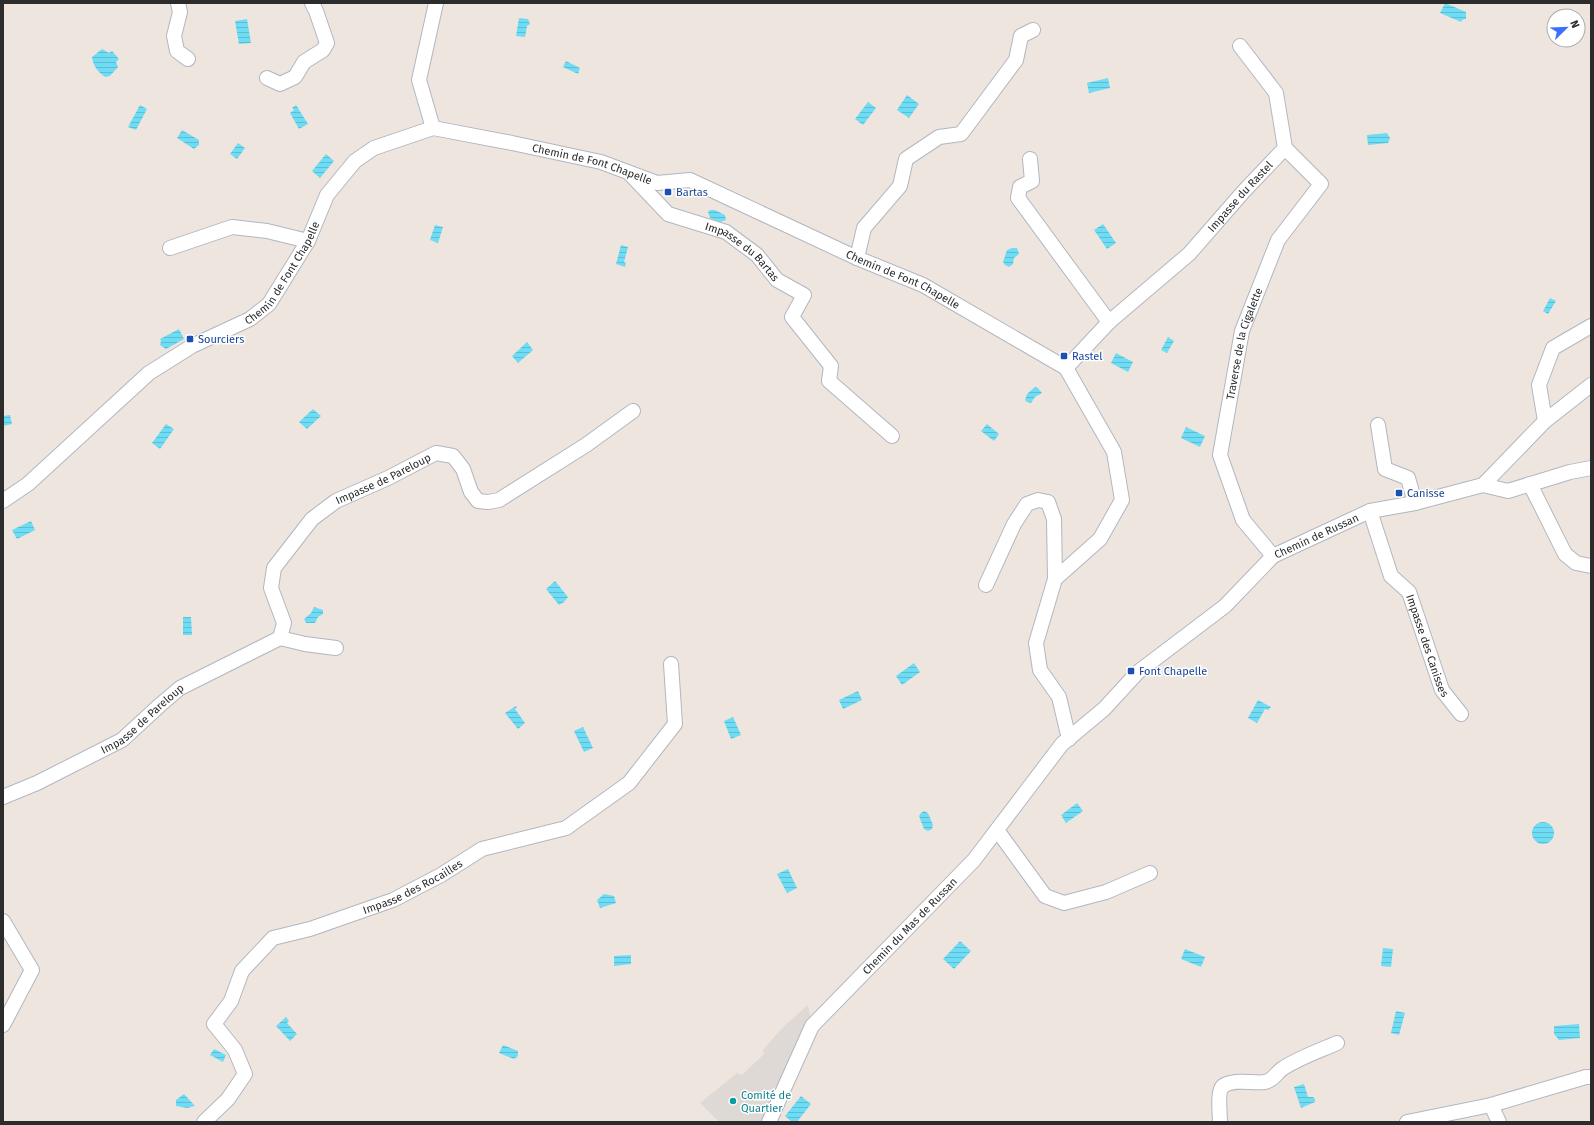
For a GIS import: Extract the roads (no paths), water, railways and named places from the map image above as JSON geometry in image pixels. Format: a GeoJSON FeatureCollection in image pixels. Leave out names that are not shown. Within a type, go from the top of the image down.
{"type":"FeatureCollection","features":[{"type":"Feature","properties":{"kind":"street"},"geometry":{"type":"LineString","coordinates":[[178,3],[180,12],[174,36],[177,51],[188,59]]}},
{"type":"Feature","properties":{"kind":"street"},"geometry":{"type":"LineString","coordinates":[[267,78],[280,84],[295,78],[304,62],[324,50],[327,43],[312,3]]}},
{"type":"Feature","properties":{"kind":"street"},"geometry":{"type":"LineString","coordinates":[[433,128],[419,80],[436,3]]}},
{"type":"Feature","properties":{"kind":"street"},"geometry":{"type":"LineString","coordinates":[[857,258],[864,228],[900,186],[906,159],[940,137],[961,134],[1016,60],[1020,36],[1034,30]]}},
{"type":"Feature","properties":{"kind":"street"},"geometry":{"type":"LineString","coordinates":[[1240,46],[1276,93],[1285,148]]}},
{"type":"Feature","properties":{"kind":"street","name":"Chemin de Font Chapelle"},"geometry":{"type":"LineString","coordinates":[[3,500],[28,484],[149,373],[192,346],[250,319],[269,304],[308,241],[328,195],[355,161],[374,148],[433,128],[601,162],[657,183],[690,180],[857,258],[923,285],[1066,368]]}},
{"type":"Feature","properties":{"kind":"street","name":"Impasse du Rastel"},"geometry":{"type":"LineString","coordinates":[[1066,368],[1109,322],[1189,254],[1244,191],[1285,148]]}},
{"type":"Feature","properties":{"kind":"street","name":"Traverse de la Cigalette"},"geometry":{"type":"LineString","coordinates":[[1273,556],[1243,520],[1220,455],[1242,330],[1278,240],[1321,184],[1285,148]]}},
{"type":"Feature","properties":{"kind":"street"},"geometry":{"type":"LineString","coordinates":[[1030,159],[1032,181],[1020,187],[1018,198],[1109,322]]}},
{"type":"Feature","properties":{"kind":"street","name":"Impasse du Bartas"},"geometry":{"type":"LineString","coordinates":[[628,172],[668,214],[726,232],[757,255],[777,280],[804,295],[792,317],[831,366],[828,381],[892,436]]}},
{"type":"Feature","properties":{"kind":"street"},"geometry":{"type":"LineString","coordinates":[[170,248],[232,227],[267,231],[308,241]]}},
{"type":"Feature","properties":{"kind":"street"},"geometry":{"type":"LineString","coordinates":[[1545,421],[1539,385],[1553,348],[1591,326]]}},
{"type":"Feature","properties":{"kind":"street"},"geometry":{"type":"LineString","coordinates":[[1055,579],[1100,539],[1122,500],[1114,452],[1066,368]]}},
{"type":"Feature","properties":{"kind":"street"},"geometry":{"type":"LineString","coordinates":[[1483,485],[1545,421],[1591,385]]}},
{"type":"Feature","properties":{"kind":"street","name":"Impasse de Pareloup"},"geometry":{"type":"LineString","coordinates":[[3,797],[37,783],[122,740],[160,704],[180,688],[280,638],[284,623],[271,588],[274,568],[312,519],[336,502],[388,478],[436,453],[453,456],[464,469],[471,492],[478,501],[488,502],[499,500],[586,445],[633,411]]}},
{"type":"Feature","properties":{"kind":"street"},"geometry":{"type":"LineString","coordinates":[[1378,425],[1385,469],[1408,478],[1415,503]]}},
{"type":"Feature","properties":{"kind":"street"},"geometry":{"type":"LineString","coordinates":[[1483,485],[1508,491],[1570,472],[1591,468]]}},
{"type":"Feature","properties":{"kind":"street"},"geometry":{"type":"LineString","coordinates":[[1530,484],[1564,554],[1576,563],[1591,566]]}},
{"type":"Feature","properties":{"kind":"street","name":"Chemin de Russan"},"geometry":{"type":"LineString","coordinates":[[1069,739],[1104,709],[1138,672],[1225,606],[1273,556],[1370,511],[1415,503],[1483,485]]}},
{"type":"Feature","properties":{"kind":"street"},"geometry":{"type":"LineString","coordinates":[[986,585],[1014,524],[1027,504],[1038,500],[1048,502],[1054,519],[1055,579],[1036,643],[1040,670],[1059,697],[1069,739]]}},
{"type":"Feature","properties":{"kind":"street","name":"Impasse des Canisses"},"geometry":{"type":"LineString","coordinates":[[1370,511],[1390,576],[1410,592],[1442,690],[1461,714]]}},
{"type":"Feature","properties":{"kind":"street"},"geometry":{"type":"LineString","coordinates":[[280,638],[305,644],[336,648]]}},
{"type":"Feature","properties":{"kind":"street","name":"Impasse des Rocailles"},"geometry":{"type":"LineString","coordinates":[[204,1122],[228,1099],[245,1074],[235,1050],[214,1024],[231,1001],[242,971],[273,938],[310,928],[393,900],[441,875],[482,849],[566,828],[629,783],[675,724],[671,664]]}},
{"type":"Feature","properties":{"kind":"street","name":"Chemin du Mas de Russan"},"geometry":{"type":"LineString","coordinates":[[769,1122],[812,1026],[974,860],[1062,744],[1069,739]]}},
{"type":"Feature","properties":{"kind":"street"},"geometry":{"type":"LineString","coordinates":[[997,830],[1045,896],[1064,903],[1106,892],[1150,873]]}},
{"type":"Feature","properties":{"kind":"street"},"geometry":{"type":"LineString","coordinates":[[3,921],[32,970],[3,1025]]}},
{"type":"Feature","properties":{"kind":"street"},"geometry":{"type":"LineString","coordinates":[[1220,1122],[1219,1092],[1223,1086],[1233,1082],[1266,1082],[1274,1078],[1280,1070],[1291,1063],[1337,1043]]}},
{"type":"Feature","properties":{"kind":"street"},"geometry":{"type":"LineString","coordinates":[[1407,1122],[1492,1105],[1586,1077],[1591,1077]]}},
{"type":"Feature","properties":{"kind":"street"},"geometry":{"type":"LineString","coordinates":[[1492,1105],[1499,1122]]}},
{"type":"Feature","properties":{"kind":"water"},"geometry":{"type":"Polygon","coordinates":[[[1445,3],[1466,12],[1466,19],[1462,20],[1461,22],[1440,13],[1445,3]]]}},
{"type":"Feature","properties":{"kind":"water"},"geometry":{"type":"Polygon","coordinates":[[[519,18],[528,19],[530,24],[527,26],[525,37],[516,36],[519,18]]]}},
{"type":"Feature","properties":{"kind":"water"},"geometry":{"type":"Polygon","coordinates":[[[247,19],[251,43],[239,44],[235,21],[247,19]]]}},
{"type":"Feature","properties":{"kind":"water"},"geometry":{"type":"Polygon","coordinates":[[[102,49],[109,53],[112,51],[119,59],[116,62],[118,67],[110,76],[105,77],[96,68],[92,57],[102,49]]]}},
{"type":"Feature","properties":{"kind":"water"},"geometry":{"type":"Polygon","coordinates":[[[566,61],[580,68],[578,74],[563,67],[566,61]]]}},
{"type":"Feature","properties":{"kind":"water"},"geometry":{"type":"Polygon","coordinates":[[[1108,78],[1110,88],[1089,93],[1087,83],[1108,78]]]}},
{"type":"Feature","properties":{"kind":"water"},"geometry":{"type":"Polygon","coordinates":[[[907,95],[919,104],[909,118],[897,110],[907,95]]]}},
{"type":"Feature","properties":{"kind":"water"},"geometry":{"type":"Polygon","coordinates":[[[868,102],[876,108],[863,125],[855,119],[868,102]]]}},
{"type":"Feature","properties":{"kind":"water"},"geometry":{"type":"Polygon","coordinates":[[[140,105],[147,109],[136,130],[128,127],[140,105]]]}},
{"type":"Feature","properties":{"kind":"water"},"geometry":{"type":"Polygon","coordinates":[[[296,105],[308,124],[299,129],[290,113],[294,110],[292,108],[296,105]]]}},
{"type":"Feature","properties":{"kind":"water"},"geometry":{"type":"Polygon","coordinates":[[[182,130],[199,140],[199,145],[194,149],[177,138],[182,130]]]}},
{"type":"Feature","properties":{"kind":"water"},"geometry":{"type":"Polygon","coordinates":[[[1387,133],[1390,138],[1388,143],[1368,145],[1367,135],[1387,133]]]}},
{"type":"Feature","properties":{"kind":"water"},"geometry":{"type":"Polygon","coordinates":[[[238,143],[245,148],[237,159],[230,154],[238,143]]]}},
{"type":"Feature","properties":{"kind":"water"},"geometry":{"type":"Polygon","coordinates":[[[326,154],[334,161],[320,178],[312,171],[326,154]]]}},
{"type":"Feature","properties":{"kind":"water"},"geometry":{"type":"Polygon","coordinates":[[[710,210],[715,210],[725,215],[726,220],[720,222],[710,218],[708,212],[710,210]]]}},
{"type":"Feature","properties":{"kind":"water"},"geometry":{"type":"Polygon","coordinates":[[[1103,224],[1116,243],[1107,249],[1094,230],[1103,224]]]}},
{"type":"Feature","properties":{"kind":"water"},"geometry":{"type":"Polygon","coordinates":[[[435,225],[443,227],[438,243],[430,240],[435,225]]]}},
{"type":"Feature","properties":{"kind":"water"},"geometry":{"type":"Polygon","coordinates":[[[621,245],[628,247],[624,262],[626,263],[625,267],[616,264],[621,245]]]}},
{"type":"Feature","properties":{"kind":"water"},"geometry":{"type":"Polygon","coordinates":[[[1017,248],[1019,254],[1014,258],[1013,264],[1009,267],[1005,265],[1003,262],[1007,250],[1017,248]]]}},
{"type":"Feature","properties":{"kind":"water"},"geometry":{"type":"Polygon","coordinates":[[[1550,298],[1556,301],[1548,314],[1543,311],[1550,298]]]}},
{"type":"Feature","properties":{"kind":"water"},"geometry":{"type":"Polygon","coordinates":[[[179,329],[184,339],[166,349],[160,345],[160,339],[179,329]]]}},
{"type":"Feature","properties":{"kind":"water"},"geometry":{"type":"Polygon","coordinates":[[[1168,337],[1174,341],[1167,353],[1161,350],[1168,337]]]}},
{"type":"Feature","properties":{"kind":"water"},"geometry":{"type":"Polygon","coordinates":[[[527,342],[533,350],[518,363],[512,356],[527,342]]]}},
{"type":"Feature","properties":{"kind":"water"},"geometry":{"type":"Polygon","coordinates":[[[1116,353],[1133,362],[1128,372],[1111,363],[1116,353]]]}},
{"type":"Feature","properties":{"kind":"water"},"geometry":{"type":"Polygon","coordinates":[[[1035,387],[1042,393],[1035,397],[1031,403],[1027,402],[1025,400],[1027,394],[1035,387]]]}},
{"type":"Feature","properties":{"kind":"water"},"geometry":{"type":"Polygon","coordinates":[[[313,409],[321,416],[307,429],[299,422],[313,409]]]}},
{"type":"Feature","properties":{"kind":"water"},"geometry":{"type":"Polygon","coordinates":[[[10,415],[12,424],[3,426],[3,416],[10,415]]]}},
{"type":"Feature","properties":{"kind":"water"},"geometry":{"type":"Polygon","coordinates":[[[166,424],[174,429],[160,449],[152,443],[166,424]]]}},
{"type":"Feature","properties":{"kind":"water"},"geometry":{"type":"Polygon","coordinates":[[[987,424],[999,434],[994,441],[981,431],[987,424]]]}},
{"type":"Feature","properties":{"kind":"water"},"geometry":{"type":"Polygon","coordinates":[[[1186,427],[1205,436],[1200,447],[1181,438],[1186,427]]]}},
{"type":"Feature","properties":{"kind":"water"},"geometry":{"type":"Polygon","coordinates":[[[31,521],[35,530],[17,539],[12,530],[31,521]]]}},
{"type":"Feature","properties":{"kind":"water"},"geometry":{"type":"Polygon","coordinates":[[[555,581],[568,597],[559,605],[546,589],[555,581]]]}},
{"type":"Feature","properties":{"kind":"water"},"geometry":{"type":"Polygon","coordinates":[[[314,607],[323,610],[323,614],[318,617],[315,623],[306,623],[304,619],[311,613],[314,607]]]}},
{"type":"Feature","properties":{"kind":"water"},"geometry":{"type":"Polygon","coordinates":[[[183,617],[191,617],[192,635],[183,635],[183,617]]]}},
{"type":"Feature","properties":{"kind":"water"},"geometry":{"type":"Polygon","coordinates":[[[914,663],[920,672],[902,685],[896,676],[914,663]]]}},
{"type":"Feature","properties":{"kind":"water"},"geometry":{"type":"Polygon","coordinates":[[[858,691],[862,700],[843,709],[839,700],[858,691]]]}},
{"type":"Feature","properties":{"kind":"water"},"geometry":{"type":"Polygon","coordinates":[[[1258,700],[1271,707],[1268,710],[1265,709],[1257,723],[1248,718],[1258,700]]]}},
{"type":"Feature","properties":{"kind":"water"},"geometry":{"type":"Polygon","coordinates":[[[516,706],[517,707],[515,709],[525,723],[518,729],[505,713],[516,706]]]}},
{"type":"Feature","properties":{"kind":"water"},"geometry":{"type":"Polygon","coordinates":[[[733,717],[741,735],[731,739],[724,721],[733,717]]]}},
{"type":"Feature","properties":{"kind":"water"},"geometry":{"type":"Polygon","coordinates":[[[583,727],[593,748],[584,752],[574,731],[583,727]]]}},
{"type":"Feature","properties":{"kind":"water"},"geometry":{"type":"Polygon","coordinates":[[[1077,803],[1083,811],[1066,823],[1061,815],[1077,803]]]}},
{"type":"Feature","properties":{"kind":"water"},"geometry":{"type":"Polygon","coordinates":[[[924,811],[928,813],[933,825],[932,829],[928,831],[924,829],[919,816],[924,811]]]}},
{"type":"Feature","properties":{"kind":"water"},"geometry":{"type":"Polygon","coordinates":[[[1543,822],[1551,825],[1554,833],[1551,841],[1543,844],[1535,841],[1532,833],[1535,825],[1543,822]]]}},
{"type":"Feature","properties":{"kind":"water"},"geometry":{"type":"Polygon","coordinates":[[[788,869],[797,888],[787,893],[777,874],[788,869]]]}},
{"type":"Feature","properties":{"kind":"water"},"geometry":{"type":"Polygon","coordinates":[[[604,894],[614,896],[616,903],[600,908],[597,900],[604,894]]]}},
{"type":"Feature","properties":{"kind":"water"},"geometry":{"type":"Polygon","coordinates":[[[960,941],[971,951],[954,969],[943,959],[960,941]]]}},
{"type":"Feature","properties":{"kind":"water"},"geometry":{"type":"Polygon","coordinates":[[[1383,948],[1393,949],[1391,967],[1381,966],[1383,948]]]}},
{"type":"Feature","properties":{"kind":"water"},"geometry":{"type":"Polygon","coordinates":[[[1185,949],[1205,957],[1201,967],[1181,959],[1185,949]]]}},
{"type":"Feature","properties":{"kind":"water"},"geometry":{"type":"Polygon","coordinates":[[[631,955],[631,964],[614,966],[614,956],[631,955]]]}},
{"type":"Feature","properties":{"kind":"water"},"geometry":{"type":"Polygon","coordinates":[[[1396,1011],[1405,1013],[1399,1035],[1391,1033],[1396,1011]]]}},
{"type":"Feature","properties":{"kind":"water"},"geometry":{"type":"Polygon","coordinates":[[[286,1017],[289,1021],[287,1023],[297,1034],[290,1041],[276,1026],[286,1017]]]}},
{"type":"Feature","properties":{"kind":"water"},"geometry":{"type":"Polygon","coordinates":[[[1579,1024],[1580,1038],[1559,1040],[1554,1034],[1554,1026],[1579,1024]]]}},
{"type":"Feature","properties":{"kind":"water"},"geometry":{"type":"Polygon","coordinates":[[[503,1045],[518,1051],[518,1056],[514,1059],[499,1053],[503,1045]]]}},
{"type":"Feature","properties":{"kind":"water"},"geometry":{"type":"Polygon","coordinates":[[[214,1049],[226,1055],[223,1062],[210,1055],[214,1049]]]}},
{"type":"Feature","properties":{"kind":"water"},"geometry":{"type":"Polygon","coordinates":[[[1304,1084],[1308,1097],[1313,1097],[1315,1102],[1301,1108],[1294,1087],[1304,1084]]]}},
{"type":"Feature","properties":{"kind":"water"},"geometry":{"type":"Polygon","coordinates":[[[184,1094],[195,1106],[187,1108],[176,1106],[176,1100],[184,1094]]]}},
{"type":"Feature","properties":{"kind":"water"},"geometry":{"type":"Polygon","coordinates":[[[801,1096],[811,1104],[797,1122],[792,1122],[785,1116],[801,1096]]]}},
{"type":"Feature","properties":{"kind":"place","name":"Bartas"},"geometry":{"type":"Point","coordinates":[668,192]}},
{"type":"Feature","properties":{"kind":"place","name":"Sourciers"},"geometry":{"type":"Point","coordinates":[190,339]}},
{"type":"Feature","properties":{"kind":"place","name":"Rastel"},"geometry":{"type":"Point","coordinates":[1064,356]}},
{"type":"Feature","properties":{"kind":"place","name":"Canisse"},"geometry":{"type":"Point","coordinates":[1399,493]}},
{"type":"Feature","properties":{"kind":"place","name":"Font Chapelle"},"geometry":{"type":"Point","coordinates":[1131,671]}},
{"type":"Feature","properties":{"kind":"place","name":"Comité de Quartier"},"geometry":{"type":"Point","coordinates":[733,1101]}}]}
